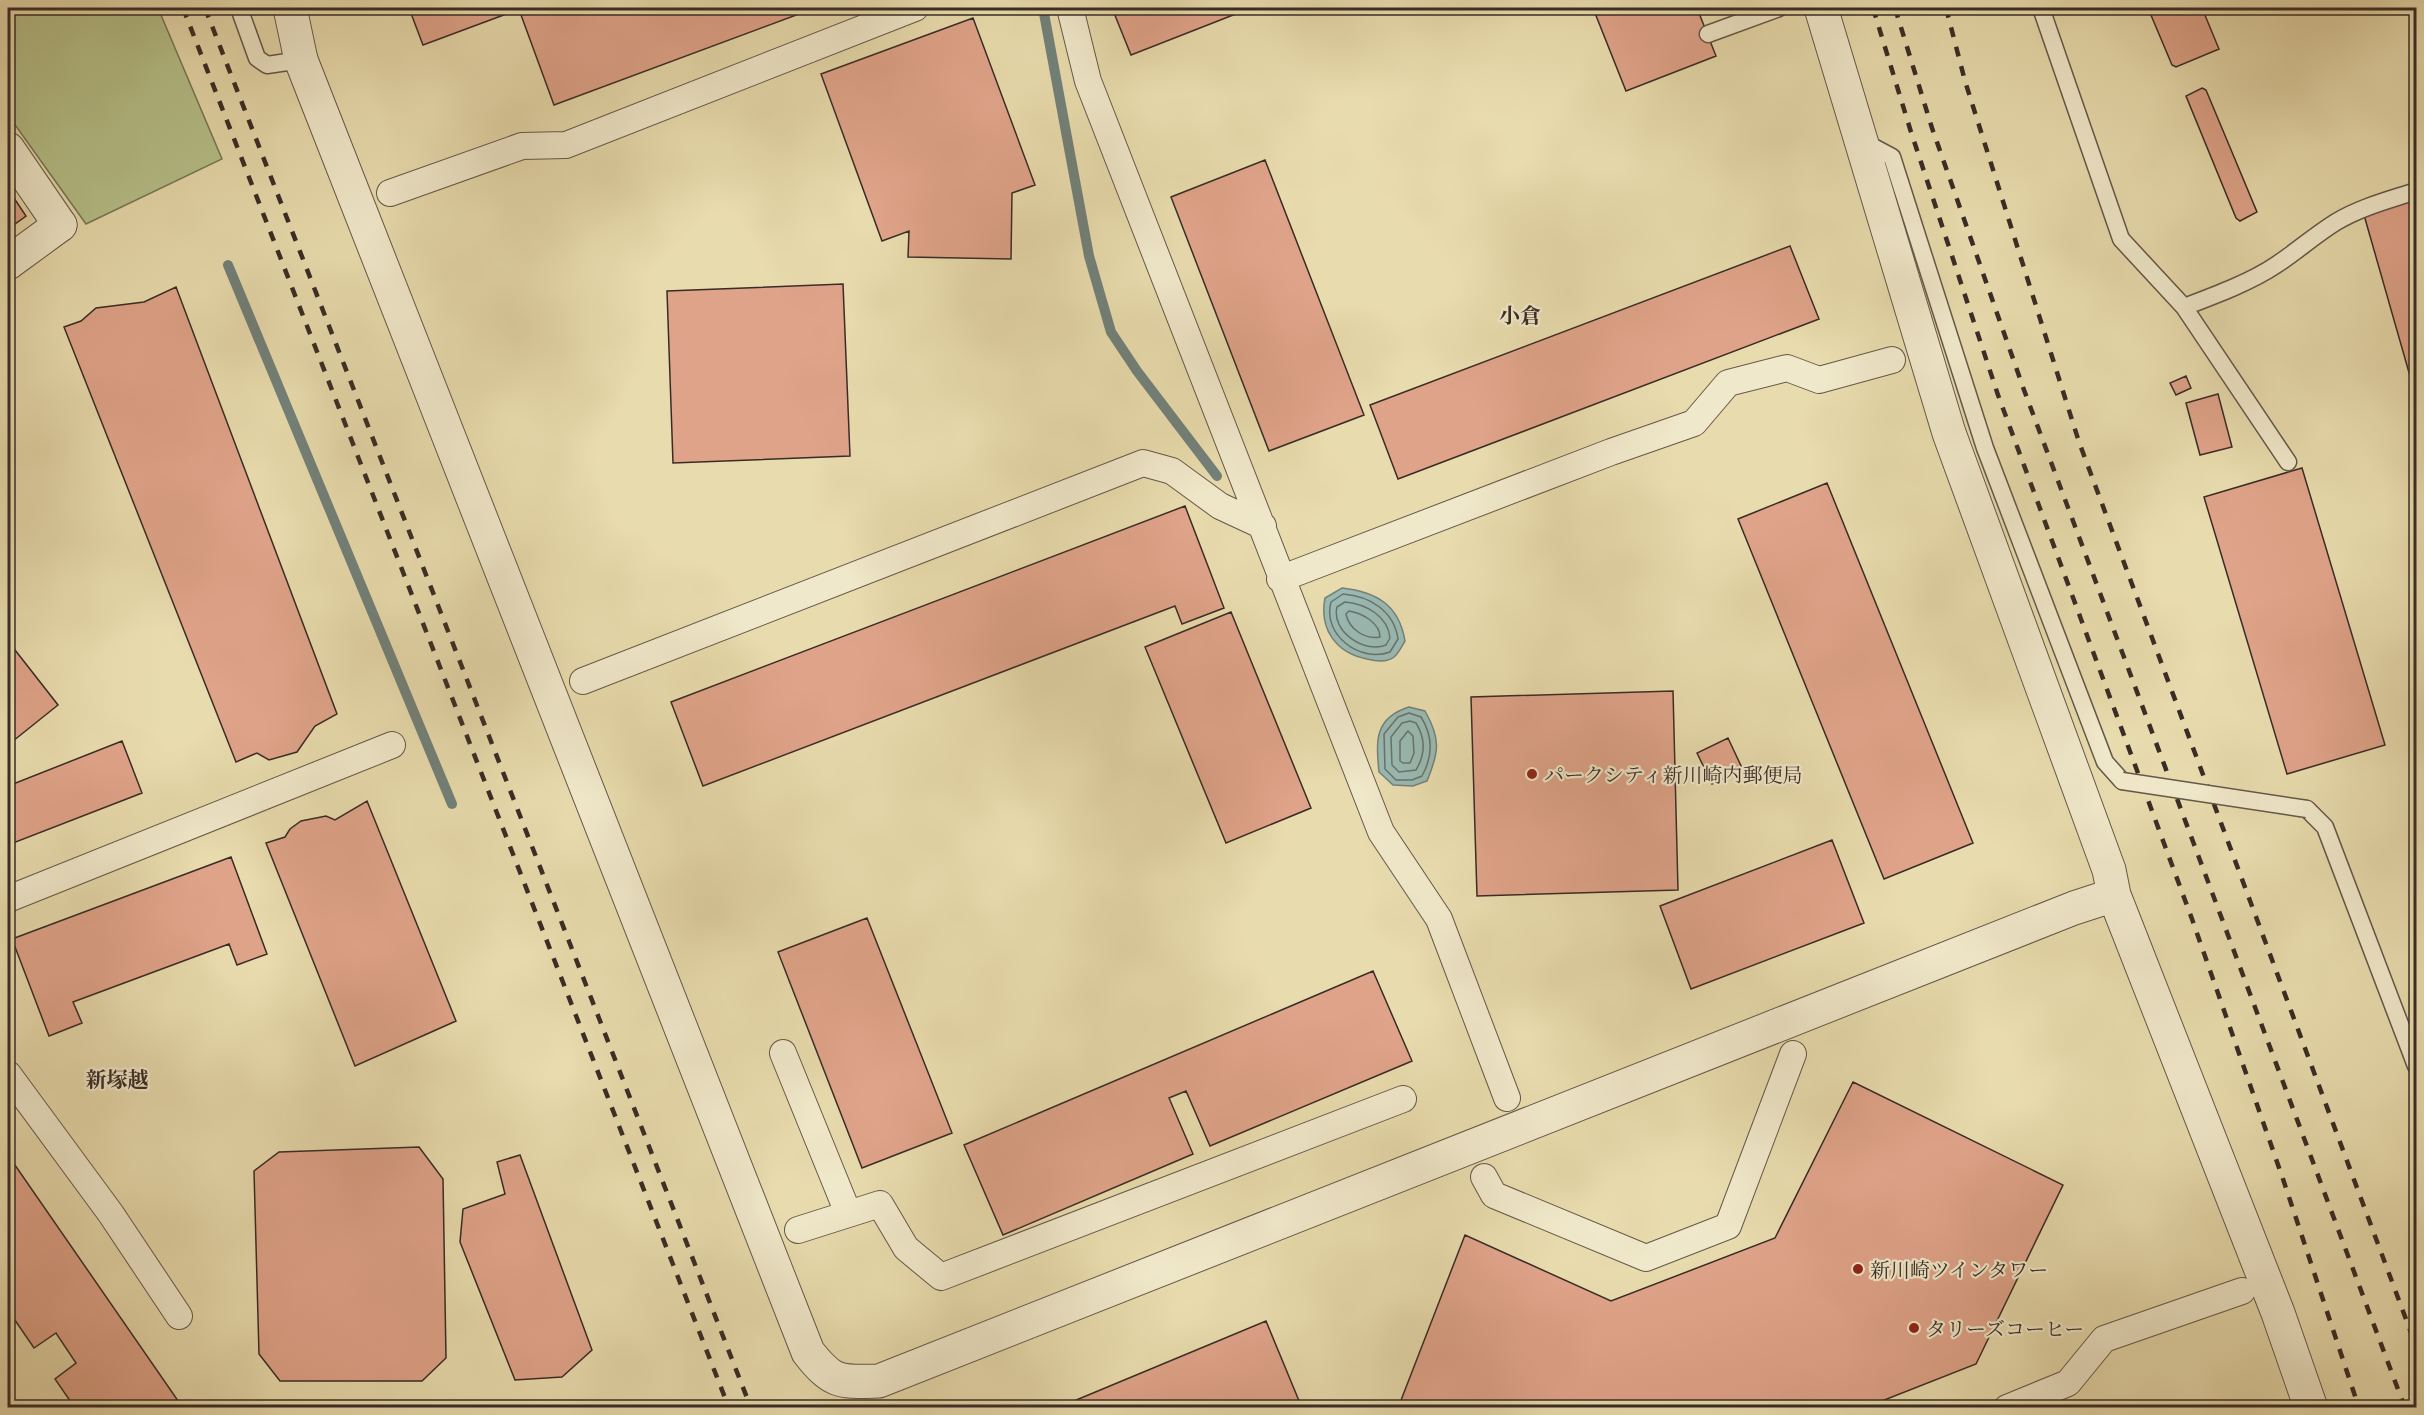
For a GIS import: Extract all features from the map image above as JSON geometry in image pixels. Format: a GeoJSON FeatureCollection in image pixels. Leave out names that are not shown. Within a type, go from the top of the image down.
{"type":"FeatureCollection","features":[{"type":"Feature","properties":{"kind":"street"},"geometry":{"type":"LineString","coordinates":[[290,8],[301,60],[808,1352],[823,1371],[844,1382],[879,1381],[2041,921],[2114,895]]}},
{"type":"Feature","properties":{"kind":"street"},"geometry":{"type":"LineString","coordinates":[[390,193],[522,146],[566,145],[915,8]]}},
{"type":"Feature","properties":{"kind":"street"},"geometry":{"type":"LineString","coordinates":[[1070,8],[1088,81],[1381,832],[1439,919],[1507,1098]]}},
{"type":"Feature","properties":{"kind":"street"},"geometry":{"type":"LineString","coordinates":[[1821,8],[1949,433],[2109,870],[2114,895],[2278,1313],[2311,1407]]}},
{"type":"Feature","properties":{"kind":"street"},"geometry":{"type":"LineString","coordinates":[[8,149],[60,225],[8,263]]}},
{"type":"Feature","properties":{"kind":"street"},"geometry":{"type":"LineString","coordinates":[[1281,579],[1611,452],[1694,423],[1728,383],[1787,368],[1819,380],[1892,360]]}},
{"type":"Feature","properties":{"kind":"street"},"geometry":{"type":"LineString","coordinates":[[583,681],[1143,463],[1172,471],[1220,506],[1263,526]]}},
{"type":"Feature","properties":{"kind":"street"},"geometry":{"type":"LineString","coordinates":[[8,899],[392,745]]}},
{"type":"Feature","properties":{"kind":"street"},"geometry":{"type":"LineString","coordinates":[[783,1053],[848,1213]]}},
{"type":"Feature","properties":{"kind":"street"},"geometry":{"type":"LineString","coordinates":[[1484,1177],[1494,1195],[1646,1258],[1728,1226],[1793,1054]]}},
{"type":"Feature","properties":{"kind":"street"},"geometry":{"type":"LineString","coordinates":[[8,1074],[111,1214],[179,1316]]}},
{"type":"Feature","properties":{"kind":"street"},"geometry":{"type":"LineString","coordinates":[[798,1230],[880,1204],[906,1248],[941,1277],[1403,1099]]}},
{"type":"Feature","properties":{"kind":"street"},"geometry":{"type":"LineString","coordinates":[[2007,1407],[2068,1383],[2104,1339],[2242,1291]]}},
{"type":"Feature","properties":{"kind":"lane"},"geometry":{"type":"LineString","coordinates":[[238,8],[257,58],[267,65],[301,60]]}},
{"type":"Feature","properties":{"kind":"lane"},"geometry":{"type":"LineString","coordinates":[[1708,34],[1779,8]]}},
{"type":"Feature","properties":{"kind":"lane"},"geometry":{"type":"LineString","coordinates":[[2041,8],[2121,239],[2184,307],[2288,462]]}},
{"type":"Feature","properties":{"kind":"lane"},"geometry":{"type":"LineString","coordinates":[[1861,141],[1892,157],[1985,448],[2105,762],[2122,781],[2307,809],[2325,827],[2416,1066]]}},
{"type":"Feature","properties":{"kind":"lane"},"geometry":{"type":"LineString","coordinates":[[2184,307],[2234,287],[2275,266],[2296,249],[2351,214],[2386,199],[2416,191]]}},
{"type":"Feature","properties":{"kind":"green space"},"geometry":{"type":"Polygon","coordinates":[[[8,8],[158,8],[222,159],[86,224],[8,115],[8,8]]]}},
{"type":"Feature","properties":{"kind":"water"},"geometry":{"type":"Polygon","coordinates":[[[1342,588],[1376,597],[1392,609],[1398,618],[1405,641],[1394,657],[1381,661],[1356,656],[1332,638],[1325,620],[1325,598],[1342,588]]]}},
{"type":"Feature","properties":{"kind":"water"},"geometry":{"type":"Polygon","coordinates":[[[1409,707],[1425,711],[1434,730],[1436,753],[1427,781],[1413,786],[1393,785],[1379,772],[1378,741],[1383,724],[1389,717],[1409,707]]]}},
{"type":"Feature","properties":{"kind":"building"},"geometry":{"type":"Polygon","coordinates":[[[409,8],[507,8],[509,13],[423,45],[409,8]]]}},
{"type":"Feature","properties":{"kind":"building"},"geometry":{"type":"Polygon","coordinates":[[[540,8],[815,8],[554,105],[521,15],[540,8]]]}},
{"type":"Feature","properties":{"kind":"building"},"geometry":{"type":"Polygon","coordinates":[[[1112,8],[1251,8],[1131,55],[1112,8]]]}},
{"type":"Feature","properties":{"kind":"building"},"geometry":{"type":"Polygon","coordinates":[[[1593,8],[1697,8],[1716,56],[1626,91],[1593,8]]]}},
{"type":"Feature","properties":{"kind":"building"},"geometry":{"type":"Polygon","coordinates":[[[2148,8],[2202,8],[2219,49],[2176,67],[2172,65],[2148,8]]]}},
{"type":"Feature","properties":{"kind":"building"},"geometry":{"type":"Polygon","coordinates":[[[973,18],[1035,185],[1012,193],[1011,259],[908,257],[909,231],[882,241],[821,74],[973,18]]]}},
{"type":"Feature","properties":{"kind":"building"},"geometry":{"type":"Polygon","coordinates":[[[2202,88],[2206,90],[2257,212],[2240,221],[2236,218],[2186,96],[2202,88]]]}},
{"type":"Feature","properties":{"kind":"building"},"geometry":{"type":"Polygon","coordinates":[[[1265,160],[1364,415],[1269,451],[1171,197],[1265,160]]]}},
{"type":"Feature","properties":{"kind":"building"},"geometry":{"type":"Polygon","coordinates":[[[8,189],[26,216],[8,229],[8,189]]]}},
{"type":"Feature","properties":{"kind":"building"},"geometry":{"type":"Polygon","coordinates":[[[2416,200],[2416,397],[2364,215],[2416,200]]]}},
{"type":"Feature","properties":{"kind":"building"},"geometry":{"type":"Polygon","coordinates":[[[1790,246],[1819,319],[1398,479],[1370,405],[1790,246]]]}},
{"type":"Feature","properties":{"kind":"building"},"geometry":{"type":"Polygon","coordinates":[[[843,284],[850,456],[673,463],[667,291],[843,284]]]}},
{"type":"Feature","properties":{"kind":"building"},"geometry":{"type":"Polygon","coordinates":[[[176,287],[337,714],[315,726],[297,752],[269,760],[257,753],[236,762],[64,327],[81,321],[96,308],[144,302],[176,287]]]}},
{"type":"Feature","properties":{"kind":"building"},"geometry":{"type":"Polygon","coordinates":[[[2186,376],[2191,388],[2176,395],[2170,383],[2186,376]]]}},
{"type":"Feature","properties":{"kind":"building"},"geometry":{"type":"Polygon","coordinates":[[[2218,394],[2232,447],[2200,455],[2186,403],[2218,394]]]}},
{"type":"Feature","properties":{"kind":"building"},"geometry":{"type":"Polygon","coordinates":[[[2302,468],[2385,745],[2287,774],[2204,497],[2302,468]]]}},
{"type":"Feature","properties":{"kind":"building"},"geometry":{"type":"Polygon","coordinates":[[[1827,483],[1973,843],[1884,879],[1738,519],[1827,483]]]}},
{"type":"Feature","properties":{"kind":"building"},"geometry":{"type":"Polygon","coordinates":[[[1185,506],[1224,608],[1182,624],[1175,606],[703,786],[671,702],[1185,506]]]}},
{"type":"Feature","properties":{"kind":"building"},"geometry":{"type":"Polygon","coordinates":[[[1231,612],[1311,808],[1226,843],[1145,647],[1231,612]]]}},
{"type":"Feature","properties":{"kind":"building"},"geometry":{"type":"Polygon","coordinates":[[[8,641],[58,705],[8,745],[8,641]]]}},
{"type":"Feature","properties":{"kind":"building"},"geometry":{"type":"Polygon","coordinates":[[[1673,691],[1678,890],[1477,896],[1471,697],[1673,691]]]}},
{"type":"Feature","properties":{"kind":"building"},"geometry":{"type":"Polygon","coordinates":[[[1728,738],[1743,770],[1712,784],[1697,753],[1728,738]]]}},
{"type":"Feature","properties":{"kind":"building"},"geometry":{"type":"Polygon","coordinates":[[[122,741],[142,793],[8,845],[8,786],[122,741]]]}},
{"type":"Feature","properties":{"kind":"building"},"geometry":{"type":"Polygon","coordinates":[[[367,801],[456,1021],[355,1066],[266,843],[285,837],[290,829],[301,821],[326,816],[335,820],[367,801]]]}},
{"type":"Feature","properties":{"kind":"building"},"geometry":{"type":"Polygon","coordinates":[[[1832,840],[1864,923],[1691,989],[1660,906],[1832,840]]]}},
{"type":"Feature","properties":{"kind":"building"},"geometry":{"type":"Polygon","coordinates":[[[231,857],[267,954],[237,965],[229,944],[73,1002],[82,1023],[49,1036],[12,939],[231,857]]]}},
{"type":"Feature","properties":{"kind":"building"},"geometry":{"type":"Polygon","coordinates":[[[867,918],[952,1133],[862,1168],[778,952],[867,918]]]}},
{"type":"Feature","properties":{"kind":"building"},"geometry":{"type":"Polygon","coordinates":[[[1373,971],[1412,1061],[1210,1146],[1186,1091],[1169,1098],[1193,1154],[1003,1235],[964,1145],[1373,971]]]}},
{"type":"Feature","properties":{"kind":"building","name":"新川崎ツインタワー"},"geometry":{"type":"Polygon","coordinates":[[[1853,1082],[2063,1185],[1976,1364],[1864,1408],[1398,1408],[1465,1235],[1611,1301],[1775,1238],[1853,1082]]]}},
{"type":"Feature","properties":{"kind":"building"},"geometry":{"type":"Polygon","coordinates":[[[419,1147],[443,1179],[446,1358],[422,1381],[280,1381],[259,1354],[254,1171],[279,1152],[419,1147]]]}},
{"type":"Feature","properties":{"kind":"building"},"geometry":{"type":"Polygon","coordinates":[[[8,1155],[183,1408],[75,1408],[55,1379],[76,1363],[56,1333],[34,1348],[8,1310],[8,1268],[11,1265],[8,1261],[8,1155]]]}},
{"type":"Feature","properties":{"kind":"building"},"geometry":{"type":"Polygon","coordinates":[[[520,1155],[592,1350],[562,1377],[515,1380],[460,1242],[463,1209],[505,1194],[497,1162],[520,1155]]]}},
{"type":"Feature","properties":{"kind":"building"},"geometry":{"type":"Polygon","coordinates":[[[1266,1321],[1302,1408],[1057,1408],[1266,1321]]]}},
{"type":"Feature","properties":{"kind":"waterway"},"geometry":{"type":"LineString","coordinates":[[1043,8],[1089,256],[1111,332],[1137,371],[1217,476]]}},
{"type":"Feature","properties":{"kind":"waterway"},"geometry":{"type":"LineString","coordinates":[[228,265],[452,804]]}},
{"type":"Feature","properties":{"kind":"railway"},"geometry":{"type":"LineString","coordinates":[[183,8],[729,1408]]}},
{"type":"Feature","properties":{"kind":"railway"},"geometry":{"type":"LineString","coordinates":[[205,8],[751,1408]]}},
{"type":"Feature","properties":{"kind":"railway"},"geometry":{"type":"LineString","coordinates":[[1873,8],[1911,132],[1998,395],[2192,919],[2283,1179],[2359,1408]]}},
{"type":"Feature","properties":{"kind":"railway"},"geometry":{"type":"LineString","coordinates":[[1895,8],[1932,128],[2024,390],[2405,1408]]}},
{"type":"Feature","properties":{"kind":"railway"},"geometry":{"type":"LineString","coordinates":[[1946,8],[1965,81],[2079,442],[2416,1346]]}},
{"type":"Feature","properties":{"kind":"place","name":"パークシティ新川崎内郵便局"},"geometry":{"type":"Point","coordinates":[1532,774]}},
{"type":"Feature","properties":{"kind":"place","name":"新川崎ツインタワー"},"geometry":{"type":"Point","coordinates":[1858,1269]}},
{"type":"Feature","properties":{"kind":"place","name":"タリーズコーヒー"},"geometry":{"type":"Point","coordinates":[1914,1328]}},
{"type":"Feature","properties":{"kind":"district","name":"小倉"},"geometry":{"type":"Point","coordinates":[1520,315]}},
{"type":"Feature","properties":{"kind":"district","name":"新塚越"},"geometry":{"type":"Point","coordinates":[117,1079]}}]}
